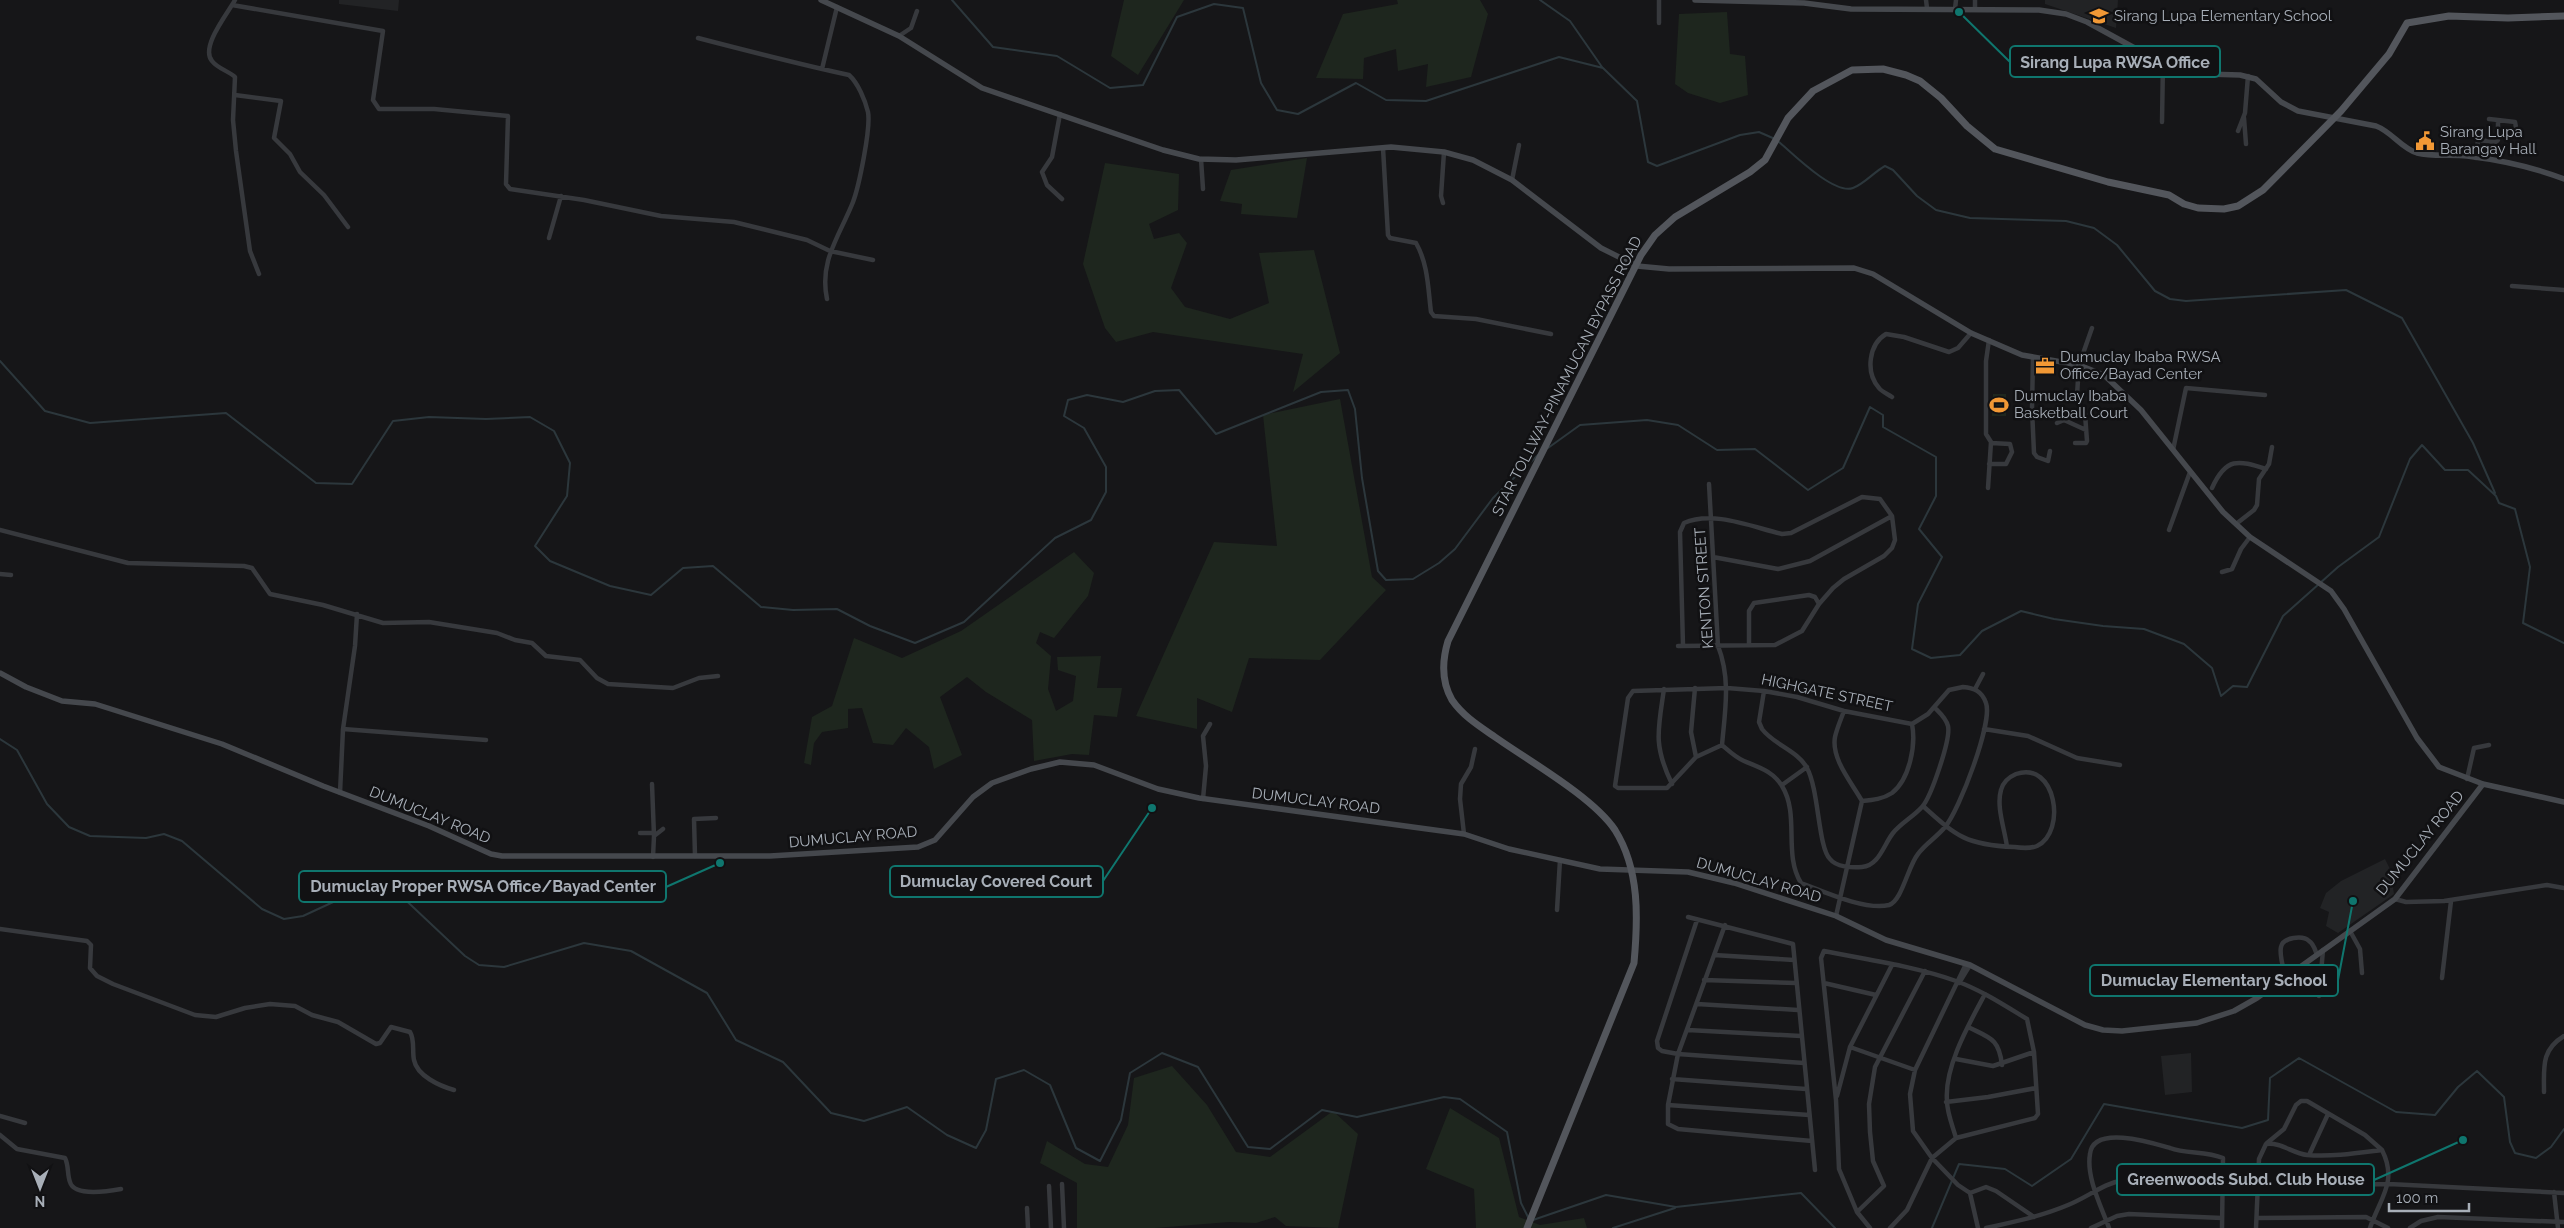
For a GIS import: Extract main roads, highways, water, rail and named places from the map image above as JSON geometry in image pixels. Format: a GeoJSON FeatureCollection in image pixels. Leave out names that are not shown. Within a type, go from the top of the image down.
{"type":"FeatureCollection","features":[{"type":"Feature","properties":{"kind":"main road","name":"STAR TOLLWAY-PINAMUCAN BYPASS ROAD"},"geometry":{"type":"LineString","coordinates":[[1527,1228],[1634,964],[1638,916],[1636,893],[1626,854],[1614,830],[1590,803],[1466,716],[1448,690],[1443,663],[1448,641],[1647,245],[1664,226],[1684,211],[1750,172],[1765,160],[1788,118],[1813,91],[1852,70],[1883,69],[1920,81],[1941,98],[1967,126],[1995,149],[2108,182],[2168,196],[2198,208],[2211,209],[2238,206],[2264,190],[2335,118],[2389,54],[2407,23],[2449,16],[2508,18],[2564,16]]}},
{"type":"Feature","properties":{"kind":"waterway"},"geometry":{"type":"LineString","coordinates":[[952,0],[993,47],[1057,56],[1110,88],[1143,85],[1177,17],[1214,4],[1243,8],[1261,83],[1277,110],[1298,114],[1356,83],[1386,100],[1426,101],[1559,57],[1603,68],[1637,101],[1648,162],[1657,166],[1740,135],[1759,132],[1775,139]]}},
{"type":"Feature","properties":{"kind":"waterway"},"geometry":{"type":"LineString","coordinates":[[1540,0],[1570,21],[1602,67]]}},
{"type":"Feature","properties":{"kind":"waterway"},"geometry":{"type":"LineString","coordinates":[[1779,142],[1825,180],[1845,189],[1857,186],[1885,166],[1893,170],[1917,196],[1936,210],[1970,218],[2066,221],[2094,228],[2117,245],[2155,291],[2170,299],[2186,301],[2346,290],[2402,318],[2473,443],[2495,493]]}},
{"type":"Feature","properties":{"kind":"waterway"},"geometry":{"type":"LineString","coordinates":[[0,361],[45,411],[90,423],[226,413],[316,483],[352,484],[393,421],[429,417],[486,419],[530,417],[554,431],[570,463],[567,496],[535,546],[550,561],[610,586],[651,595],[683,568],[713,566],[761,607],[793,610],[837,609],[870,626],[915,643],[964,622],[1055,538],[1091,520],[1106,492],[1106,467],[1084,428],[1064,416],[1068,400],[1087,395],[1123,402],[1155,391],[1179,390],[1216,434],[1321,392],[1348,390],[1355,409],[1362,478],[1378,571],[1386,580],[1413,579],[1439,563],[1455,549],[1493,498],[1538,455]]}},
{"type":"Feature","properties":{"kind":"waterway"},"geometry":{"type":"LineString","coordinates":[[1548,448],[1580,425],[1647,420],[1678,425],[1717,450],[1755,449],[1808,490],[1843,468],[1870,407],[1883,415],[1883,427],[1936,457],[1936,496],[1919,529],[1942,557],[1918,604],[1912,649],[1931,658],[1960,655],[1982,631],[2021,611],[2054,619],[2103,626],[2144,629],[2184,644],[2212,668],[2221,696],[2233,686],[2247,687],[2283,616],[2338,567],[2379,537],[2410,459],[2422,445],[2445,470],[2468,470],[2496,496],[2499,503],[2515,509],[2530,567],[2523,623],[2564,643]]}},
{"type":"Feature","properties":{"kind":"waterway"},"geometry":{"type":"LineString","coordinates":[[0,739],[17,750],[47,804],[69,827],[90,836],[146,838],[164,834],[182,841],[262,909],[284,919],[303,916],[357,891],[375,887],[396,891],[465,956],[479,965],[504,967],[584,943],[631,951],[707,993],[736,1040],[783,1062],[831,1113],[864,1121],[907,1107],[947,1135],[976,1148],[986,1130],[996,1079],[1024,1070],[1050,1085],[1076,1148],[1100,1161],[1121,1120],[1130,1073],[1162,1053],[1198,1067],[1248,1147],[1270,1149],[1322,1110],[1357,1117],[1444,1097],[1460,1099],[1507,1132],[1521,1203],[1529,1219]]}},
{"type":"Feature","properties":{"kind":"waterway"},"geometry":{"type":"LineString","coordinates":[[1932,1228],[1959,1164],[2005,1169],[2032,1186],[2071,1159],[2104,1104],[2242,1128],[2268,1120],[2270,1078],[2299,1058],[2396,1112],[2435,1115],[2458,1087],[2477,1071],[2504,1097],[2510,1142],[2515,1153],[2536,1158],[2551,1147],[2564,1129]]}},
{"type":"Feature","properties":{"kind":"waterway"},"geometry":{"type":"LineString","coordinates":[[1533,1220],[1606,1195],[1676,1207],[1801,1193],[1835,1228]]}},
{"type":"Feature","properties":{"kind":"waterway"},"geometry":{"type":"LineString","coordinates":[[1613,1228],[1675,1208]]}},
{"type":"Feature","properties":{"kind":"place","name":"Sirang Lupa RWSA Office"},"geometry":{"type":"Point","coordinates":[1959,12]}},
{"type":"Feature","properties":{"kind":"place","name":"Sirang Lupa Elementary School"},"geometry":{"type":"Point","coordinates":[2099,16]}},
{"type":"Feature","properties":{"kind":"place","name":"Sirang Lupa Barangay Hall"},"geometry":{"type":"Point","coordinates":[2425,141]}},
{"type":"Feature","properties":{"kind":"place","name":"Dumuclay Ibaba RWSA Office/Bayad Center"},"geometry":{"type":"Point","coordinates":[2045,366]}},
{"type":"Feature","properties":{"kind":"place","name":"Dumuclay Ibaba Basketball Court"},"geometry":{"type":"Point","coordinates":[1999,405]}},
{"type":"Feature","properties":{"kind":"place","name":"Dumuclay Covered Court"},"geometry":{"type":"Point","coordinates":[1152,808]}},
{"type":"Feature","properties":{"kind":"place","name":"Dumuclay Proper RWSA Office/Bayad Center"},"geometry":{"type":"Point","coordinates":[720,863]}},
{"type":"Feature","properties":{"kind":"place","name":"Dumuclay Elementary School"},"geometry":{"type":"Point","coordinates":[2353,901]}},
{"type":"Feature","properties":{"kind":"place","name":"Greenwoods Subd. Club House"},"geometry":{"type":"Point","coordinates":[2463,1140]}}]}
